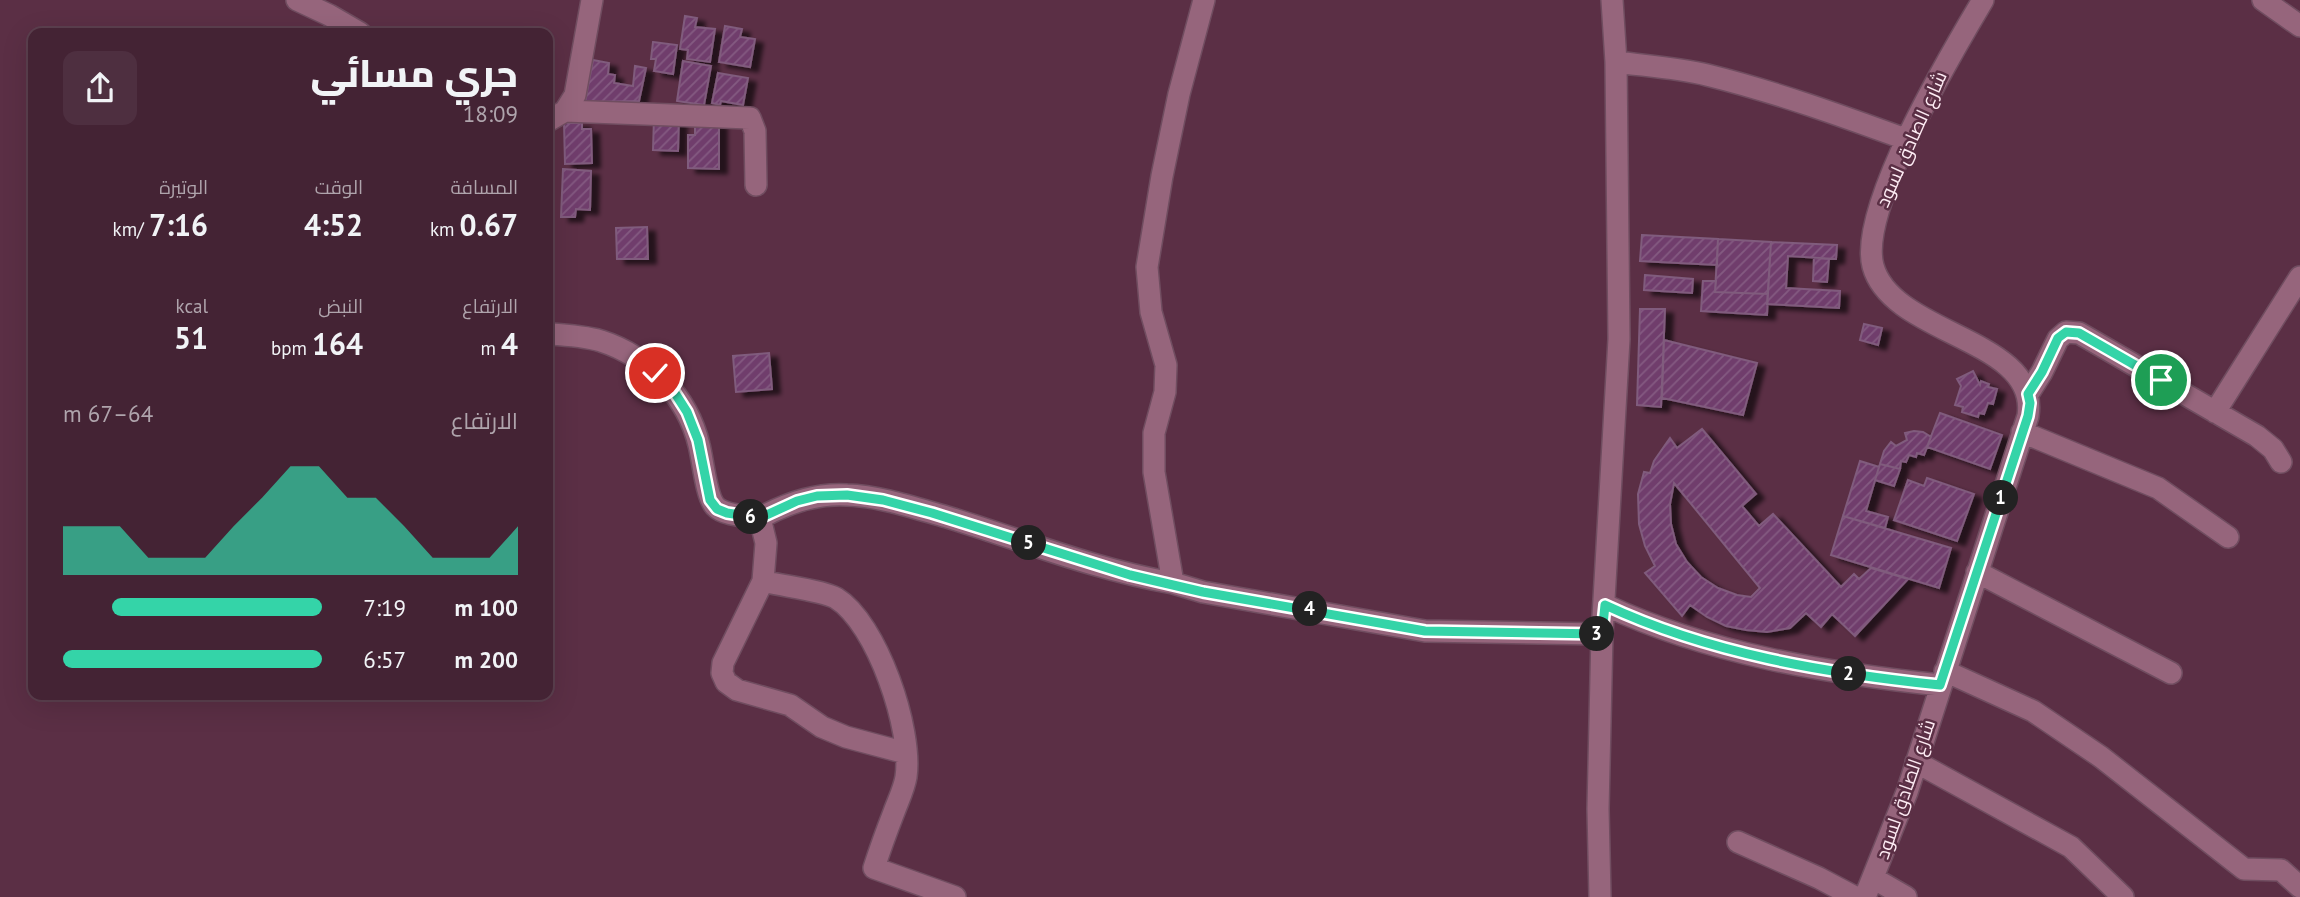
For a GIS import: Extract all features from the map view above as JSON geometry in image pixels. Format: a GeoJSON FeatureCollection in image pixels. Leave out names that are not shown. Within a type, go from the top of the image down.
{"type":"FeatureCollection","features":[{"type":"Feature","properties":{"kind":"street"},"geometry":{"type":"LineString","coordinates":[[297,0],[351,28]]}},
{"type":"Feature","properties":{"kind":"street"},"geometry":{"type":"LineString","coordinates":[[556,116],[575,95],[592,0]]}},
{"type":"Feature","properties":{"kind":"street"},"geometry":{"type":"LineString","coordinates":[[1174,583],[1154,472],[1154,433],[1165,392],[1166,365],[1151,312],[1147,267],[1179,94],[1204,0]]}},
{"type":"Feature","properties":{"kind":"street"},"geometry":{"type":"LineString","coordinates":[[1600,897],[1598,809],[1602,634],[1619,339],[1616,62],[1612,0]]}},
{"type":"Feature","properties":{"kind":"street","name":"شارع الصادق لسود"},"geometry":{"type":"LineString","coordinates":[[1869,888],[1907,792],[2030,403],[2028,394],[2016,375],[2003,361],[1900,302],[1882,283],[1873,266],[1873,225],[1896,164],[1944,65],[1983,0]]}},
{"type":"Feature","properties":{"kind":"street"},"geometry":{"type":"LineString","coordinates":[[2263,0],[2300,26]]}},
{"type":"Feature","properties":{"kind":"street"},"geometry":{"type":"LineString","coordinates":[[1616,62],[1704,75],[1751,87],[1826,110],[1908,140]]}},
{"type":"Feature","properties":{"kind":"street"},"geometry":{"type":"LineString","coordinates":[[556,116],[750,118],[755,131],[756,186]]}},
{"type":"Feature","properties":{"kind":"street"},"geometry":{"type":"LineString","coordinates":[[2215,412],[2300,277]]}},
{"type":"Feature","properties":{"kind":"street"},"geometry":{"type":"LineString","coordinates":[[2028,394],[2058,338],[2066,332],[2079,333],[2257,436],[2273,449],[2281,462]]}},
{"type":"Feature","properties":{"kind":"street"},"geometry":{"type":"LineString","coordinates":[[553,335],[600,341],[626,352],[673,390],[687,412],[698,440],[710,500],[717,509],[727,513],[760,518],[797,501],[817,496],[847,495],[871,498],[932,513],[1130,575],[1174,583],[1203,592],[1425,631],[1602,634]]}},
{"type":"Feature","properties":{"kind":"street"},"geometry":{"type":"LineString","coordinates":[[2022,432],[2158,488],[2228,537]]}},
{"type":"Feature","properties":{"kind":"street"},"geometry":{"type":"LineString","coordinates":[[760,518],[766,543],[763,581],[723,663],[722,673],[726,682],[737,690],[790,705],[822,727],[846,737],[906,754]]}},
{"type":"Feature","properties":{"kind":"street"},"geometry":{"type":"LineString","coordinates":[[1977,572],[2171,673]]}},
{"type":"Feature","properties":{"kind":"street"},"geometry":{"type":"LineString","coordinates":[[763,581],[833,597],[858,618],[879,654],[902,725],[906,754],[906,777],[874,868],[955,897]]}},
{"type":"Feature","properties":{"kind":"street"},"geometry":{"type":"LineString","coordinates":[[1605,605],[1684,637],[1768,659],[1864,677],[1943,678],[2033,711],[2101,757],[2244,869],[2281,870],[2300,887]]}},
{"type":"Feature","properties":{"kind":"street"},"geometry":{"type":"LineString","coordinates":[[1916,762],[2071,847],[2123,897]]}},
{"type":"Feature","properties":{"kind":"street"},"geometry":{"type":"LineString","coordinates":[[1738,842],[1855,897]]}},
{"type":"Feature","properties":{"kind":"street"},"geometry":{"type":"LineString","coordinates":[[1869,888],[1906,897]]}},
{"type":"Feature","properties":{"kind":"building"},"geometry":{"type":"Polygon","coordinates":[[[685,16],[697,18],[695,27],[715,29],[710,62],[687,59],[688,50],[680,49],[685,16]]]}},
{"type":"Feature","properties":{"kind":"building"},"geometry":{"type":"Polygon","coordinates":[[[725,26],[742,29],[740,37],[755,39],[750,67],[719,62],[725,26]]]}},
{"type":"Feature","properties":{"kind":"building"},"geometry":{"type":"Polygon","coordinates":[[[653,42],[677,45],[673,74],[654,71],[656,59],[651,59],[653,42]]]}},
{"type":"Feature","properties":{"kind":"building"},"geometry":{"type":"Polygon","coordinates":[[[593,60],[609,63],[608,74],[615,75],[614,83],[633,86],[635,66],[646,68],[639,101],[585,102],[593,60]]]}},
{"type":"Feature","properties":{"kind":"building"},"geometry":{"type":"Polygon","coordinates":[[[683,61],[711,66],[704,105],[677,101],[683,61]]]}},
{"type":"Feature","properties":{"kind":"building"},"geometry":{"type":"Polygon","coordinates":[[[718,73],[748,78],[743,105],[721,101],[720,105],[712,103],[718,73]]]}},
{"type":"Feature","properties":{"kind":"building"},"geometry":{"type":"Polygon","coordinates":[[[654,117],[679,118],[678,151],[653,150],[654,117]]]}},
{"type":"Feature","properties":{"kind":"building"},"geometry":{"type":"Polygon","coordinates":[[[564,123],[582,123],[582,129],[591,129],[592,163],[565,164],[564,123]]]}},
{"type":"Feature","properties":{"kind":"building"},"geometry":{"type":"Polygon","coordinates":[[[695,123],[719,123],[719,169],[688,168],[688,135],[695,135],[695,123]]]}},
{"type":"Feature","properties":{"kind":"building"},"geometry":{"type":"Polygon","coordinates":[[[563,169],[591,171],[590,210],[576,209],[575,217],[561,217],[563,169]]]}},
{"type":"Feature","properties":{"kind":"building"},"geometry":{"type":"Polygon","coordinates":[[[647,227],[648,259],[617,259],[616,228],[647,227]]]}},
{"type":"Feature","properties":{"kind":"building"},"geometry":{"type":"Polygon","coordinates":[[[1642,235],[1718,239],[1717,265],[1640,261],[1642,235]]]}},
{"type":"Feature","properties":{"kind":"building"},"geometry":{"type":"Polygon","coordinates":[[[1718,239],[1771,242],[1768,294],[1715,292],[1718,239]]]}},
{"type":"Feature","properties":{"kind":"building"},"geometry":{"type":"Polygon","coordinates":[[[1771,242],[1837,245],[1836,259],[1788,256],[1786,288],[1840,291],[1839,308],[1767,304],[1771,242]]]}},
{"type":"Feature","properties":{"kind":"building"},"geometry":{"type":"Polygon","coordinates":[[[1814,258],[1829,259],[1827,282],[1813,281],[1814,258]]]}},
{"type":"Feature","properties":{"kind":"building"},"geometry":{"type":"Polygon","coordinates":[[[1645,275],[1693,279],[1692,293],[1644,290],[1645,275]]]}},
{"type":"Feature","properties":{"kind":"building"},"geometry":{"type":"Polygon","coordinates":[[[1703,281],[1716,281],[1715,292],[1768,294],[1767,315],[1701,311],[1703,281]]]}},
{"type":"Feature","properties":{"kind":"building"},"geometry":{"type":"Polygon","coordinates":[[[1640,309],[1665,309],[1661,407],[1637,405],[1640,309]]]}},
{"type":"Feature","properties":{"kind":"building"},"geometry":{"type":"Polygon","coordinates":[[[1864,324],[1882,328],[1878,345],[1860,340],[1864,324]]]}},
{"type":"Feature","properties":{"kind":"building"},"geometry":{"type":"Polygon","coordinates":[[[1664,340],[1757,363],[1743,415],[1662,398],[1664,340]]]}},
{"type":"Feature","properties":{"kind":"building"},"geometry":{"type":"Polygon","coordinates":[[[769,353],[772,389],[736,392],[733,356],[769,353]]]}},
{"type":"Feature","properties":{"kind":"building"},"geometry":{"type":"Polygon","coordinates":[[[1973,371],[1980,385],[1981,381],[1989,384],[1988,387],[1997,389],[1993,404],[1988,403],[1984,414],[1979,413],[1978,417],[1962,412],[1963,407],[1955,405],[1961,386],[1957,379],[1973,371]]]}},
{"type":"Feature","properties":{"kind":"building"},"geometry":{"type":"Polygon","coordinates":[[[1940,413],[2002,435],[1990,469],[1927,447],[1940,413]]]}},
{"type":"Feature","properties":{"kind":"building"},"geometry":{"type":"Polygon","coordinates":[[[1702,429],[1756,494],[1742,506],[1759,526],[1773,514],[1841,587],[1854,574],[1859,579],[1871,568],[1908,579],[1855,636],[1832,614],[1821,627],[1806,613],[1790,628],[1767,632],[1726,626],[1690,605],[1682,616],[1645,573],[1655,566],[1645,546],[1639,524],[1638,494],[1644,472],[1650,473],[1654,461],[1670,438],[1677,448],[1702,429]],[[1674,483],[1670,504],[1671,524],[1676,544],[1687,562],[1701,577],[1718,588],[1737,595],[1751,597],[1760,588],[1674,483]]]}},
{"type":"Feature","properties":{"kind":"building"},"geometry":{"type":"Polygon","coordinates":[[[1914,431],[1931,437],[1924,455],[1909,455],[1906,462],[1901,461],[1900,469],[1880,464],[1884,451],[1891,442],[1896,446],[1907,440],[1905,433],[1914,431]]]}},
{"type":"Feature","properties":{"kind":"building"},"geometry":{"type":"Polygon","coordinates":[[[1860,461],[1879,467],[1866,511],[1888,517],[1885,528],[1843,516],[1860,461]]]}},
{"type":"Feature","properties":{"kind":"building"},"geometry":{"type":"Polygon","coordinates":[[[1880,464],[1900,469],[1894,486],[1875,480],[1880,464]]]}},
{"type":"Feature","properties":{"kind":"building"},"geometry":{"type":"Polygon","coordinates":[[[1927,478],[1974,494],[1957,541],[1894,520],[1908,480],[1924,486],[1927,478]]]}},
{"type":"Feature","properties":{"kind":"building"},"geometry":{"type":"Polygon","coordinates":[[[1843,516],[1951,548],[1939,588],[1831,555],[1843,516]]]}},
{"type":"Feature","properties":{"kind":"route"},"geometry":{"type":"LineString","coordinates":[[655,373],[673,390],[687,412],[698,440],[710,500],[717,509],[727,513],[760,518],[797,501],[817,496],[847,495],[883,500],[1130,575],[1174,583],[1203,592],[1290,605],[1425,631],[1602,634],[1605,605],[1684,637],[1768,659],[1864,677],[1940,685],[2028,416],[2028,394],[2058,338],[2066,332],[2079,333],[2161,380]]}}]}
